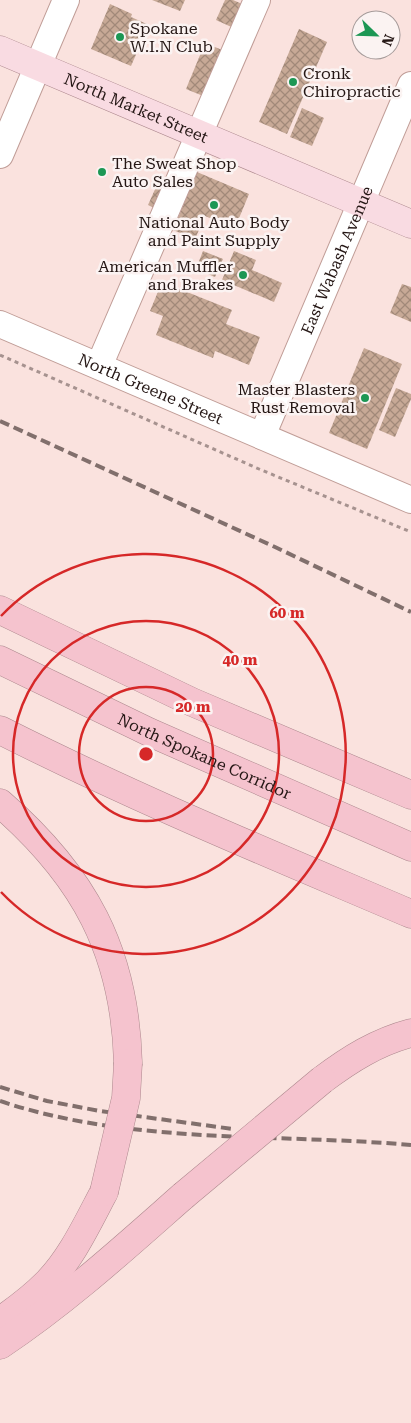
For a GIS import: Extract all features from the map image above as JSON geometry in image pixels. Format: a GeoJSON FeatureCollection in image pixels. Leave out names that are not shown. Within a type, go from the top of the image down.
{"type":"FeatureCollection","features":[{"type":"Feature","properties":{"kind":"highway"},"geometry":{"type":"LineString","coordinates":[[0,610],[192,702],[411,795]]}},
{"type":"Feature","properties":{"kind":"highway","name":"North Spokane Corridor"},"geometry":{"type":"LineString","coordinates":[[0,660],[149,732],[411,847]]}},
{"type":"Feature","properties":{"kind":"highway"},"geometry":{"type":"LineString","coordinates":[[0,730],[87,773],[156,804],[411,914]]}},
{"type":"Feature","properties":{"kind":"highway"},"geometry":{"type":"LineString","coordinates":[[0,803],[43,845],[70,876],[90,908],[108,948],[123,1001],[128,1032],[126,1098],[104,1192],[70,1254],[47,1283],[24,1304],[0,1321]]}},
{"type":"Feature","properties":{"kind":"highway"},"geometry":{"type":"LineString","coordinates":[[0,1345],[58,1304],[102,1268],[183,1196],[322,1080],[368,1049],[395,1037],[411,1033]]}},
{"type":"Feature","properties":{"kind":"main road","name":"North Market Street"},"geometry":{"type":"LineString","coordinates":[[0,50],[411,224]]}},
{"type":"Feature","properties":{"kind":"street"},"geometry":{"type":"LineString","coordinates":[[0,155],[66,0]]}},
{"type":"Feature","properties":{"kind":"street"},"geometry":{"type":"LineString","coordinates":[[99,366],[256,0]]}},
{"type":"Feature","properties":{"kind":"street","name":"East Wabash Avenue"},"geometry":{"type":"LineString","coordinates":[[262,436],[411,85]]}},
{"type":"Feature","properties":{"kind":"street","name":"North Greene Street"},"geometry":{"type":"LineString","coordinates":[[0,324],[411,500]]}},
{"type":"Feature","properties":{"kind":"path"},"geometry":{"type":"LineString","coordinates":[[0,355],[411,532]]}},
{"type":"Feature","properties":{"kind":"building"},"geometry":{"type":"Polygon","coordinates":[[[152,0],[185,0],[180,11],[152,0]]]}},
{"type":"Feature","properties":{"kind":"building"},"geometry":{"type":"Polygon","coordinates":[[[225,0],[233,0],[249,7],[238,30],[216,20],[225,0]]]}},
{"type":"Feature","properties":{"kind":"building","name":"Spokane W.I.N Club"},"geometry":{"type":"Polygon","coordinates":[[[110,4],[132,14],[131,17],[149,25],[131,66],[91,49],[110,4]]]}},
{"type":"Feature","properties":{"kind":"building","name":"Cronk Chiropractic"},"geometry":{"type":"Polygon","coordinates":[[[299,29],[327,42],[287,134],[259,122],[299,29]]]}},
{"type":"Feature","properties":{"kind":"building"},"geometry":{"type":"Polygon","coordinates":[[[205,43],[227,52],[208,98],[186,89],[205,43]]]}},
{"type":"Feature","properties":{"kind":"building"},"geometry":{"type":"Polygon","coordinates":[[[302,108],[324,118],[312,146],[290,137],[302,108]]]}},
{"type":"Feature","properties":{"kind":"building","name":"National Auto Body and Paint Supply"},"geometry":{"type":"Polygon","coordinates":[[[197,172],[249,194],[235,228],[205,216],[195,239],[173,230],[197,172]]]}},
{"type":"Feature","properties":{"kind":"building"},"geometry":{"type":"Polygon","coordinates":[[[161,176],[170,180],[158,210],[148,205],[161,176]]]}},
{"type":"Feature","properties":{"kind":"building"},"geometry":{"type":"Polygon","coordinates":[[[203,251],[223,259],[215,277],[196,269],[203,251]]]}},
{"type":"Feature","properties":{"kind":"building","name":"American Muffler and Brakes"},"geometry":{"type":"Polygon","coordinates":[[[234,251],[256,260],[252,270],[282,283],[274,302],[222,280],[234,251]]]}},
{"type":"Feature","properties":{"kind":"building"},"geometry":{"type":"Polygon","coordinates":[[[162,282],[232,310],[226,324],[260,337],[249,365],[215,351],[213,358],[156,335],[163,316],[150,311],[162,282]]]}},
{"type":"Feature","properties":{"kind":"building"},"geometry":{"type":"Polygon","coordinates":[[[402,284],[411,287],[411,322],[390,313],[402,284]]]}},
{"type":"Feature","properties":{"kind":"building","name":"Master Blasters Rust Removal"},"geometry":{"type":"Polygon","coordinates":[[[364,348],[402,364],[367,449],[329,433],[364,348]]]}},
{"type":"Feature","properties":{"kind":"building"},"geometry":{"type":"Polygon","coordinates":[[[396,388],[411,394],[411,399],[395,437],[379,430],[396,388]]]}},
{"type":"Feature","properties":{"kind":"railway"},"geometry":{"type":"LineString","coordinates":[[0,421],[275,547],[411,612]]}},
{"type":"Feature","properties":{"kind":"railway"},"geometry":{"type":"LineString","coordinates":[[0,1087],[47,1101],[100,1111],[233,1129]]}},
{"type":"Feature","properties":{"kind":"railway"},"geometry":{"type":"LineString","coordinates":[[0,1101],[50,1115],[101,1125],[152,1131],[411,1145]]}},
{"type":"Feature","properties":{"kind":"place","name":"Spokane W.I.N Club"},"geometry":{"type":"Point","coordinates":[120,37]}},
{"type":"Feature","properties":{"kind":"place","name":"Cronk Chiropractic"},"geometry":{"type":"Point","coordinates":[293,82]}},
{"type":"Feature","properties":{"kind":"place","name":"The Sweat Shop Auto Sales"},"geometry":{"type":"Point","coordinates":[102,172]}},
{"type":"Feature","properties":{"kind":"place","name":"National Auto Body and Paint Supply"},"geometry":{"type":"Point","coordinates":[214,205]}},
{"type":"Feature","properties":{"kind":"place","name":"American Muffler and Brakes"},"geometry":{"type":"Point","coordinates":[243,275]}},
{"type":"Feature","properties":{"kind":"place","name":"Master Blasters Rust Removal"},"geometry":{"type":"Point","coordinates":[365,398]}}]}
